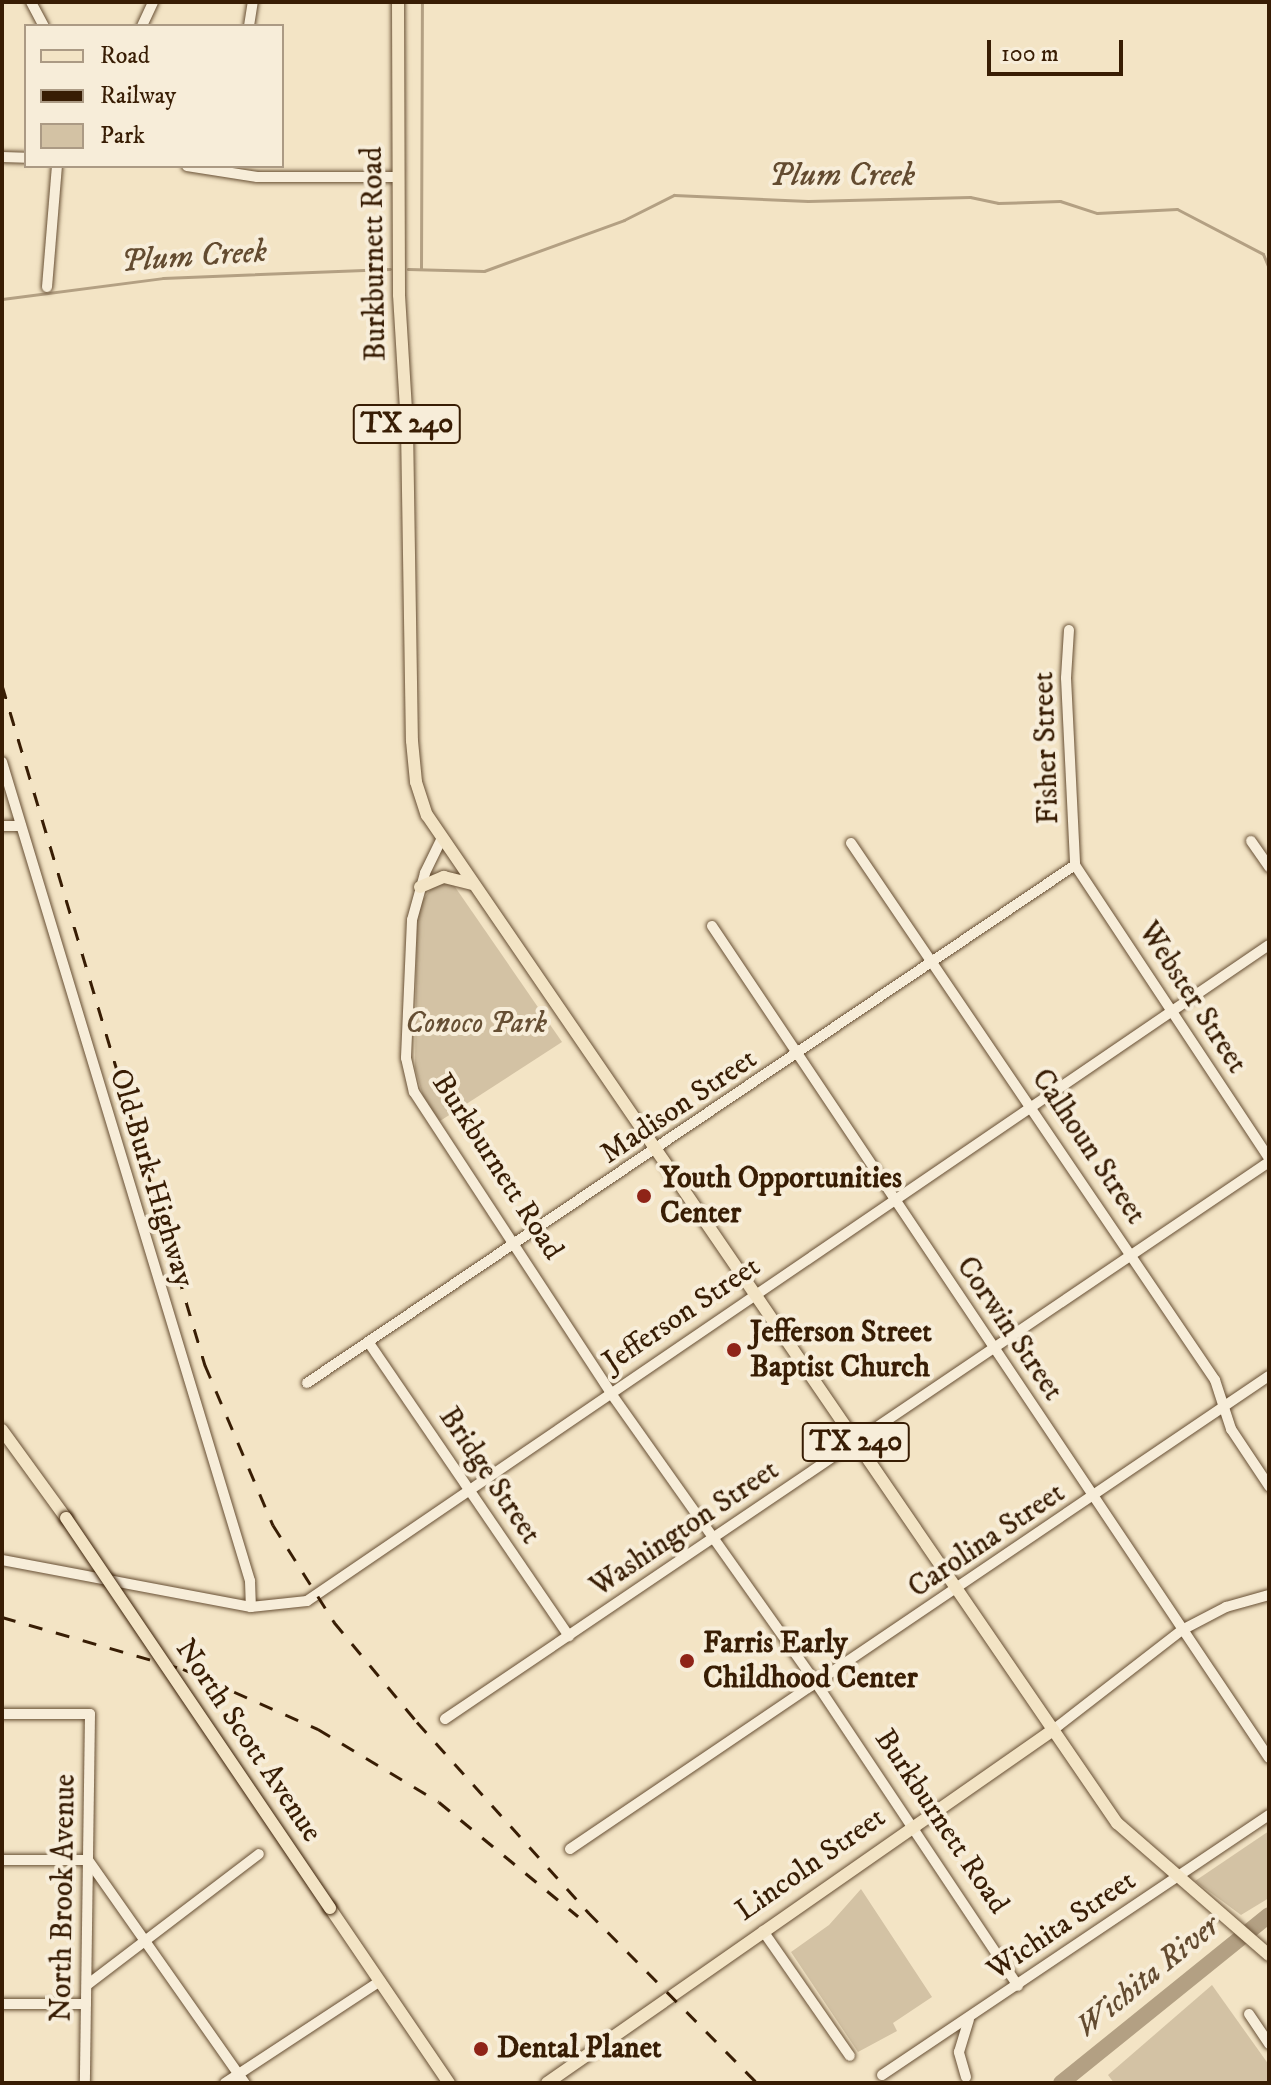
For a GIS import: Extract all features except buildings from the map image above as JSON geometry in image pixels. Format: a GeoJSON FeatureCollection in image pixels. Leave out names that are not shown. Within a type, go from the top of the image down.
{"type":"FeatureCollection","features":[{"type":"Feature","properties":{"kind":"main road","name":"Burkburnett Road"},"geometry":{"type":"LineString","coordinates":[[398,2],[398,177],[413,755],[419,793],[441,840]]}},
{"type":"Feature","properties":{"kind":"main road","name":"TX 240"},"geometry":{"type":"LineString","coordinates":[[441,840],[1117,1823],[1199,1899],[1269,1955]]}},
{"type":"Feature","properties":{"kind":"main road"},"geometry":{"type":"LineString","coordinates":[[420,887],[444,877],[472,884]]}},
{"type":"Feature","properties":{"kind":"main road","name":"North Scott Avenue"},"geometry":{"type":"LineString","coordinates":[[2,1430],[66,1518],[449,2083]]}},
{"type":"Feature","properties":{"kind":"main road","name":"Lincoln Street"},"geometry":{"type":"LineString","coordinates":[[547,2083],[1053,1730]]}},
{"type":"Feature","properties":{"kind":"street"},"geometry":{"type":"LineString","coordinates":[[31,2],[43,24]]}},
{"type":"Feature","properties":{"kind":"street"},"geometry":{"type":"LineString","coordinates":[[143,24],[153,2]]}},
{"type":"Feature","properties":{"kind":"street"},"geometry":{"type":"LineString","coordinates":[[249,24],[253,2]]}},
{"type":"Feature","properties":{"kind":"street"},"geometry":{"type":"LineString","coordinates":[[2,157],[24,158]]}},
{"type":"Feature","properties":{"kind":"street"},"geometry":{"type":"LineString","coordinates":[[47,287],[57,168]]}},
{"type":"Feature","properties":{"kind":"street"},"geometry":{"type":"LineString","coordinates":[[200,168],[257,177],[398,177]]}},
{"type":"Feature","properties":{"kind":"street","name":"Fisher Street"},"geometry":{"type":"LineString","coordinates":[[1069,630],[1066,678],[1075,865]]}},
{"type":"Feature","properties":{"kind":"street","name":"Old Burk Highway"},"geometry":{"type":"LineString","coordinates":[[2,762],[250,1581],[251,1607]]}},
{"type":"Feature","properties":{"kind":"street"},"geometry":{"type":"LineString","coordinates":[[2,826],[21,826]]}},
{"type":"Feature","properties":{"kind":"street","name":"Burkburnett Road"},"geometry":{"type":"LineString","coordinates":[[441,840],[420,887],[412,920],[409,1078],[423,1109],[517,1245],[610,1392],[816,1683],[1018,1986]]}},
{"type":"Feature","properties":{"kind":"street"},"geometry":{"type":"LineString","coordinates":[[1251,841],[1269,867]]}},
{"type":"Feature","properties":{"kind":"street","name":"Calhoun Street"},"geometry":{"type":"LineString","coordinates":[[851,843],[1215,1380],[1231,1429],[1267,1478]]}},
{"type":"Feature","properties":{"kind":"street","name":"Madison Street"},"geometry":{"type":"LineString","coordinates":[[307,1383],[796,1057],[1075,865]]}},
{"type":"Feature","properties":{"kind":"street","name":"Webster Street"},"geometry":{"type":"LineString","coordinates":[[1075,865],[1269,1160]]}},
{"type":"Feature","properties":{"kind":"street","name":"Corwin Street"},"geometry":{"type":"LineString","coordinates":[[712,926],[796,1057],[1269,1758]]}},
{"type":"Feature","properties":{"kind":"street","name":"Jefferson Street"},"geometry":{"type":"LineString","coordinates":[[2,1560],[251,1607],[307,1601],[1269,945]]}},
{"type":"Feature","properties":{"kind":"street","name":"Washington Street"},"geometry":{"type":"LineString","coordinates":[[445,1719],[857,1443],[1269,1160]]}},
{"type":"Feature","properties":{"kind":"street","name":"Bridge Street"},"geometry":{"type":"LineString","coordinates":[[369,1343],[569,1636]]}},
{"type":"Feature","properties":{"kind":"street","name":"Carolina Street"},"geometry":{"type":"LineString","coordinates":[[570,1849],[956,1591],[1269,1376]]}},
{"type":"Feature","properties":{"kind":"street","name":"Lincoln Street"},"geometry":{"type":"LineString","coordinates":[[1053,1730],[1182,1630],[1226,1607],[1269,1595]]}},
{"type":"Feature","properties":{"kind":"street","name":"North Brook Avenue"},"geometry":{"type":"LineString","coordinates":[[2,1714],[90,1714],[85,2083]]}},
{"type":"Feature","properties":{"kind":"street","name":"Wichita Street"},"geometry":{"type":"LineString","coordinates":[[882,2075],[1269,1815]]}},
{"type":"Feature","properties":{"kind":"street"},"geometry":{"type":"LineString","coordinates":[[87,1985],[259,1854]]}},
{"type":"Feature","properties":{"kind":"street"},"geometry":{"type":"LineString","coordinates":[[2,1860],[88,1860],[148,1940],[242,2079]]}},
{"type":"Feature","properties":{"kind":"street"},"geometry":{"type":"LineString","coordinates":[[763,1931],[850,2056]]}},
{"type":"Feature","properties":{"kind":"street"},"geometry":{"type":"LineString","coordinates":[[225,2083],[242,2079],[380,1981]]}},
{"type":"Feature","properties":{"kind":"street"},"geometry":{"type":"LineString","coordinates":[[2,2004],[86,2004]]}},
{"type":"Feature","properties":{"kind":"street"},"geometry":{"type":"LineString","coordinates":[[1249,2014],[1269,2044]]}},
{"type":"Feature","properties":{"kind":"street"},"geometry":{"type":"LineString","coordinates":[[966,2077],[959,2052],[970,2018]]}},
{"type":"Feature","properties":{"kind":"green space","name":"Conoco Park"},"geometry":{"type":"Polygon","coordinates":[[[436,882],[453,884],[562,1042],[440,1121],[424,1100],[415,1068],[417,908],[436,882]]]}},
{"type":"Feature","properties":{"kind":"green space"},"geometry":{"type":"Polygon","coordinates":[[[1269,1831],[1269,1898],[1241,1915],[1195,1881],[1269,1831]]]}},
{"type":"Feature","properties":{"kind":"green space"},"geometry":{"type":"Polygon","coordinates":[[[861,1889],[932,1997],[893,2023],[897,2031],[858,2052],[791,1952],[829,1925],[861,1889]]]}},
{"type":"Feature","properties":{"kind":"green space"},"geometry":{"type":"Polygon","coordinates":[[[1212,1985],[1269,2065],[1269,2083],[1114,2083],[1108,2075],[1212,1985]]]}},
{"type":"Feature","properties":{"kind":"waterway"},"geometry":{"type":"LineString","coordinates":[[421,269],[422,2]]}},
{"type":"Feature","properties":{"kind":"waterway","name":"Plum Creek"},"geometry":{"type":"LineString","coordinates":[[408,269],[484,271],[624,220],[674,195],[808,201],[970,197],[998,203],[1060,201],[1097,213],[1177,209],[1263,254],[1269,268]]}},
{"type":"Feature","properties":{"kind":"waterway","name":"Plum Creek"},"geometry":{"type":"LineString","coordinates":[[2,299],[163,278],[390,269]]}},
{"type":"Feature","properties":{"kind":"waterway","name":"Wichita River"},"geometry":{"type":"LineString","coordinates":[[1061,2083],[1269,1915]]}},
{"type":"Feature","properties":{"kind":"railway"},"geometry":{"type":"LineString","coordinates":[[2,685],[205,1365],[273,1525],[334,1622],[417,1722],[588,1912],[757,2083]]}},
{"type":"Feature","properties":{"kind":"railway"},"geometry":{"type":"LineString","coordinates":[[2,1617],[183,1669],[318,1729],[439,1802],[578,1916]]}},
{"type":"Feature","properties":{"kind":"place","name":"Youth Opportunities Center"},"geometry":{"type":"Point","coordinates":[644,1196]}},
{"type":"Feature","properties":{"kind":"place","name":"Jefferson Street Baptist Church"},"geometry":{"type":"Point","coordinates":[734,1350]}},
{"type":"Feature","properties":{"kind":"place","name":"Farris Early Childhood Center"},"geometry":{"type":"Point","coordinates":[687,1661]}},
{"type":"Feature","properties":{"kind":"place","name":"Dental Planet"},"geometry":{"type":"Point","coordinates":[481,2049]}}]}
